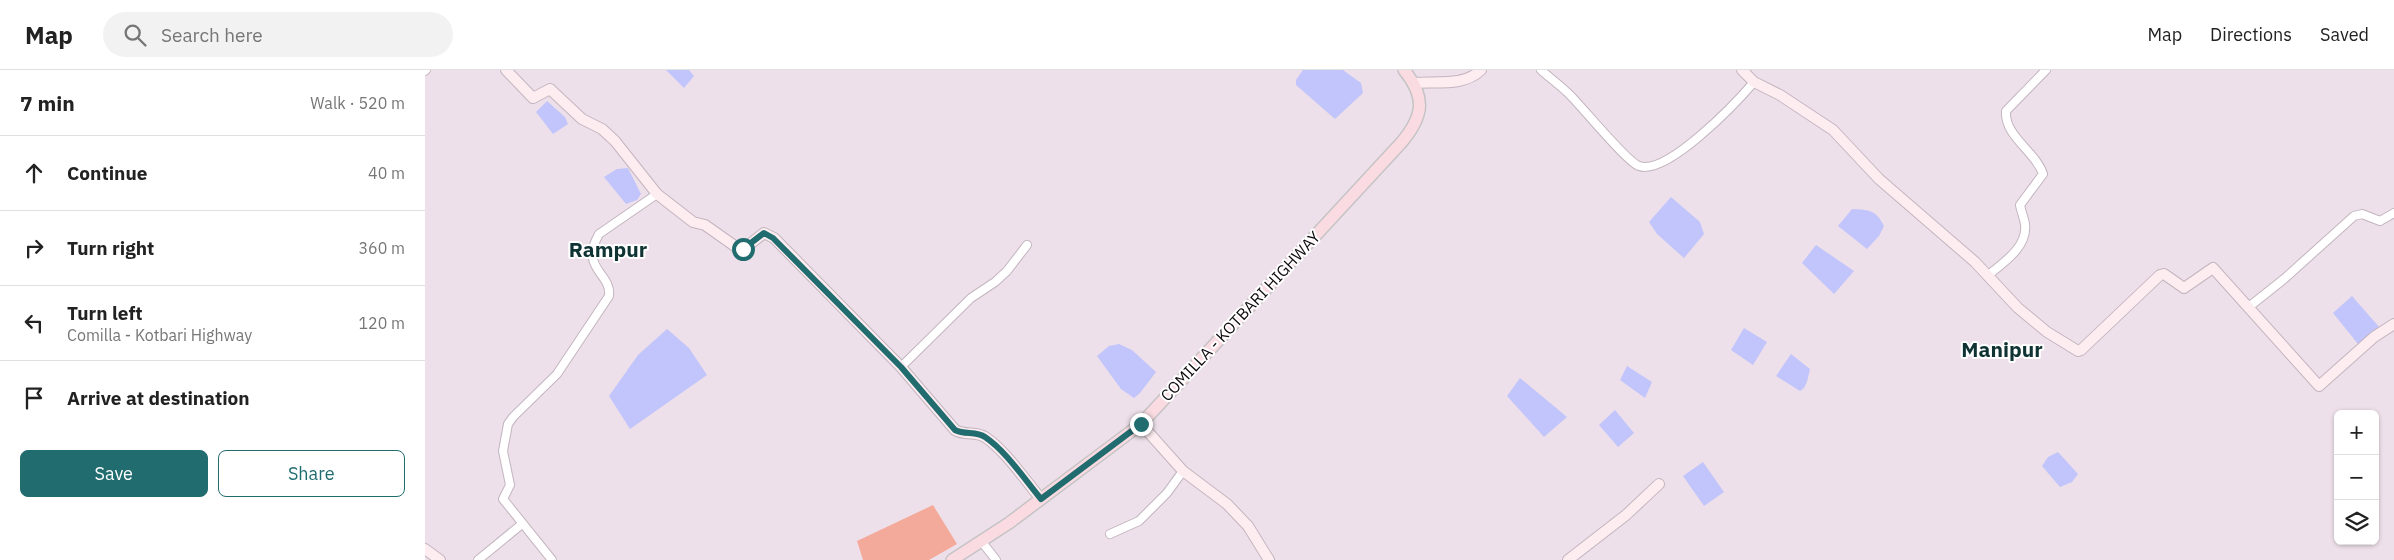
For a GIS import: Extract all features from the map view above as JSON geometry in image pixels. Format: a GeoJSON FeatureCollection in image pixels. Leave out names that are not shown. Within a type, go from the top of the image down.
{"type":"FeatureCollection","features":[{"type":"Feature","properties":{"kind":"main road","name":"COMILLA - KOTBARI HIGHWAY"},"geometry":{"type":"LineString","coordinates":[[956,559],[1041,499],[1141,424],[1410,132],[1418,117],[1420,103],[1413,82],[1404,70]]}},
{"type":"Feature","properties":{"kind":"street"},"geometry":{"type":"LineString","coordinates":[[506,70],[533,98],[550,89],[582,119],[602,129],[615,141],[657,194],[693,222],[705,224],[737,248],[745,248],[764,233],[769,235],[803,266],[901,367],[955,430],[986,437],[1041,499]]}},
{"type":"Feature","properties":{"kind":"street"},"geometry":{"type":"LineString","coordinates":[[1413,82],[1460,82],[1474,76],[1481,70]]}},
{"type":"Feature","properties":{"kind":"street"},"geometry":{"type":"LineString","coordinates":[[1541,70],[1569,94],[1627,157],[1639,166],[1653,164],[1685,149],[1754,82]]}},
{"type":"Feature","properties":{"kind":"street"},"geometry":{"type":"LineString","coordinates":[[1742,70],[1754,82],[1780,95],[1833,130],[1879,179],[1965,253],[2018,308],[2047,332],[2078,351],[2162,274],[2184,288],[2210,268],[2215,268],[2319,386],[2374,338],[2394,324]]}},
{"type":"Feature","properties":{"kind":"street"},"geometry":{"type":"LineString","coordinates":[[1987,276],[2013,253],[2024,238],[2025,224],[2020,205],[2043,174],[2010,127],[2005,118],[2006,111],[2046,70]]}},
{"type":"Feature","properties":{"kind":"street"},"geometry":{"type":"LineString","coordinates":[[552,560],[503,499],[510,485],[503,451],[508,424],[513,416],[557,374],[609,296],[608,286],[593,261],[594,242],[599,234],[657,194]]}},
{"type":"Feature","properties":{"kind":"street"},"geometry":{"type":"LineString","coordinates":[[2250,306],[2284,279],[2354,216],[2362,214],[2380,221],[2394,213]]}},
{"type":"Feature","properties":{"kind":"street"},"geometry":{"type":"LineString","coordinates":[[901,367],[971,298],[995,282],[1007,271],[1027,245]]}},
{"type":"Feature","properties":{"kind":"street"},"geometry":{"type":"LineString","coordinates":[[1141,424],[1183,471],[1233,510],[1248,526],[1269,560]]}},
{"type":"Feature","properties":{"kind":"street"},"geometry":{"type":"LineString","coordinates":[[1110,534],[1139,521],[1167,493],[1183,471]]}},
{"type":"Feature","properties":{"kind":"street"},"geometry":{"type":"LineString","coordinates":[[1568,560],[1626,515],[1659,484]]}},
{"type":"Feature","properties":{"kind":"street"},"geometry":{"type":"LineString","coordinates":[[478,560],[522,524]]}},
{"type":"Feature","properties":{"kind":"street"},"geometry":{"type":"LineString","coordinates":[[981,542],[996,560]]}},
{"type":"Feature","properties":{"kind":"street"},"geometry":{"type":"LineString","coordinates":[[425,549],[440,560]]}},
{"type":"Feature","properties":{"kind":"shaded area"},"geometry":{"type":"Polygon","coordinates":[[[933,505],[957,544],[929,560],[863,560],[857,541],[933,505]]]}},
{"type":"Feature","properties":{"kind":"water"},"geometry":{"type":"Polygon","coordinates":[[[666,70],[689,70],[694,76],[684,88],[666,70]]]}},
{"type":"Feature","properties":{"kind":"water"},"geometry":{"type":"Polygon","coordinates":[[[1303,70],[1343,70],[1361,83],[1363,93],[1335,119],[1296,85],[1296,80],[1303,70]]]}},
{"type":"Feature","properties":{"kind":"water"},"geometry":{"type":"Polygon","coordinates":[[[547,101],[565,117],[568,124],[553,134],[536,112],[547,101]]]}},
{"type":"Feature","properties":{"kind":"water"},"geometry":{"type":"Polygon","coordinates":[[[628,168],[641,194],[637,200],[626,204],[604,177],[617,169],[628,168]]]}},
{"type":"Feature","properties":{"kind":"water"},"geometry":{"type":"Polygon","coordinates":[[[1671,197],[1700,222],[1704,234],[1684,258],[1657,234],[1649,222],[1671,197]]]}},
{"type":"Feature","properties":{"kind":"water"},"geometry":{"type":"Polygon","coordinates":[[[1852,209],[1872,212],[1884,226],[1879,236],[1867,249],[1838,226],[1852,209]]]}},
{"type":"Feature","properties":{"kind":"water"},"geometry":{"type":"Polygon","coordinates":[[[1816,245],[1854,271],[1834,294],[1802,263],[1816,245]]]}},
{"type":"Feature","properties":{"kind":"water"},"geometry":{"type":"Polygon","coordinates":[[[2352,296],[2380,328],[2358,344],[2333,313],[2352,296]]]}},
{"type":"Feature","properties":{"kind":"water"},"geometry":{"type":"Polygon","coordinates":[[[1744,328],[1767,342],[1753,365],[1731,350],[1744,328]]]}},
{"type":"Feature","properties":{"kind":"water"},"geometry":{"type":"Polygon","coordinates":[[[667,329],[689,348],[707,375],[630,429],[609,396],[638,355],[667,329]]]}},
{"type":"Feature","properties":{"kind":"water"},"geometry":{"type":"Polygon","coordinates":[[[1119,344],[1132,350],[1156,372],[1134,398],[1121,389],[1097,356],[1109,346],[1119,344]]]}},
{"type":"Feature","properties":{"kind":"water"},"geometry":{"type":"Polygon","coordinates":[[[1791,354],[1810,369],[1806,385],[1800,391],[1776,376],[1791,354]]]}},
{"type":"Feature","properties":{"kind":"water"},"geometry":{"type":"Polygon","coordinates":[[[1627,366],[1652,382],[1645,398],[1620,380],[1627,366]]]}},
{"type":"Feature","properties":{"kind":"water"},"geometry":{"type":"Polygon","coordinates":[[[1520,378],[1567,417],[1544,437],[1507,396],[1520,378]]]}},
{"type":"Feature","properties":{"kind":"water"},"geometry":{"type":"Polygon","coordinates":[[[1615,410],[1634,433],[1618,447],[1599,425],[1615,410]]]}},
{"type":"Feature","properties":{"kind":"water"},"geometry":{"type":"Polygon","coordinates":[[[2058,452],[2078,474],[2072,482],[2060,487],[2042,466],[2048,457],[2058,452]]]}},
{"type":"Feature","properties":{"kind":"water"},"geometry":{"type":"Polygon","coordinates":[[[1703,462],[1724,492],[1704,506],[1683,476],[1703,462]]]}},
{"type":"Feature","properties":{"kind":"district","name":"Rampur"},"geometry":{"type":"Point","coordinates":[608,249]}},
{"type":"Feature","properties":{"kind":"district","name":"Manipur"},"geometry":{"type":"Point","coordinates":[2002,349]}},
{"type":"Feature","properties":{"kind":"route"},"geometry":{"type":"LineString","coordinates":[[743,249],[764,233],[773,238],[803,266],[901,367],[955,430],[986,437],[1041,499],[1141,424]]}}]}
